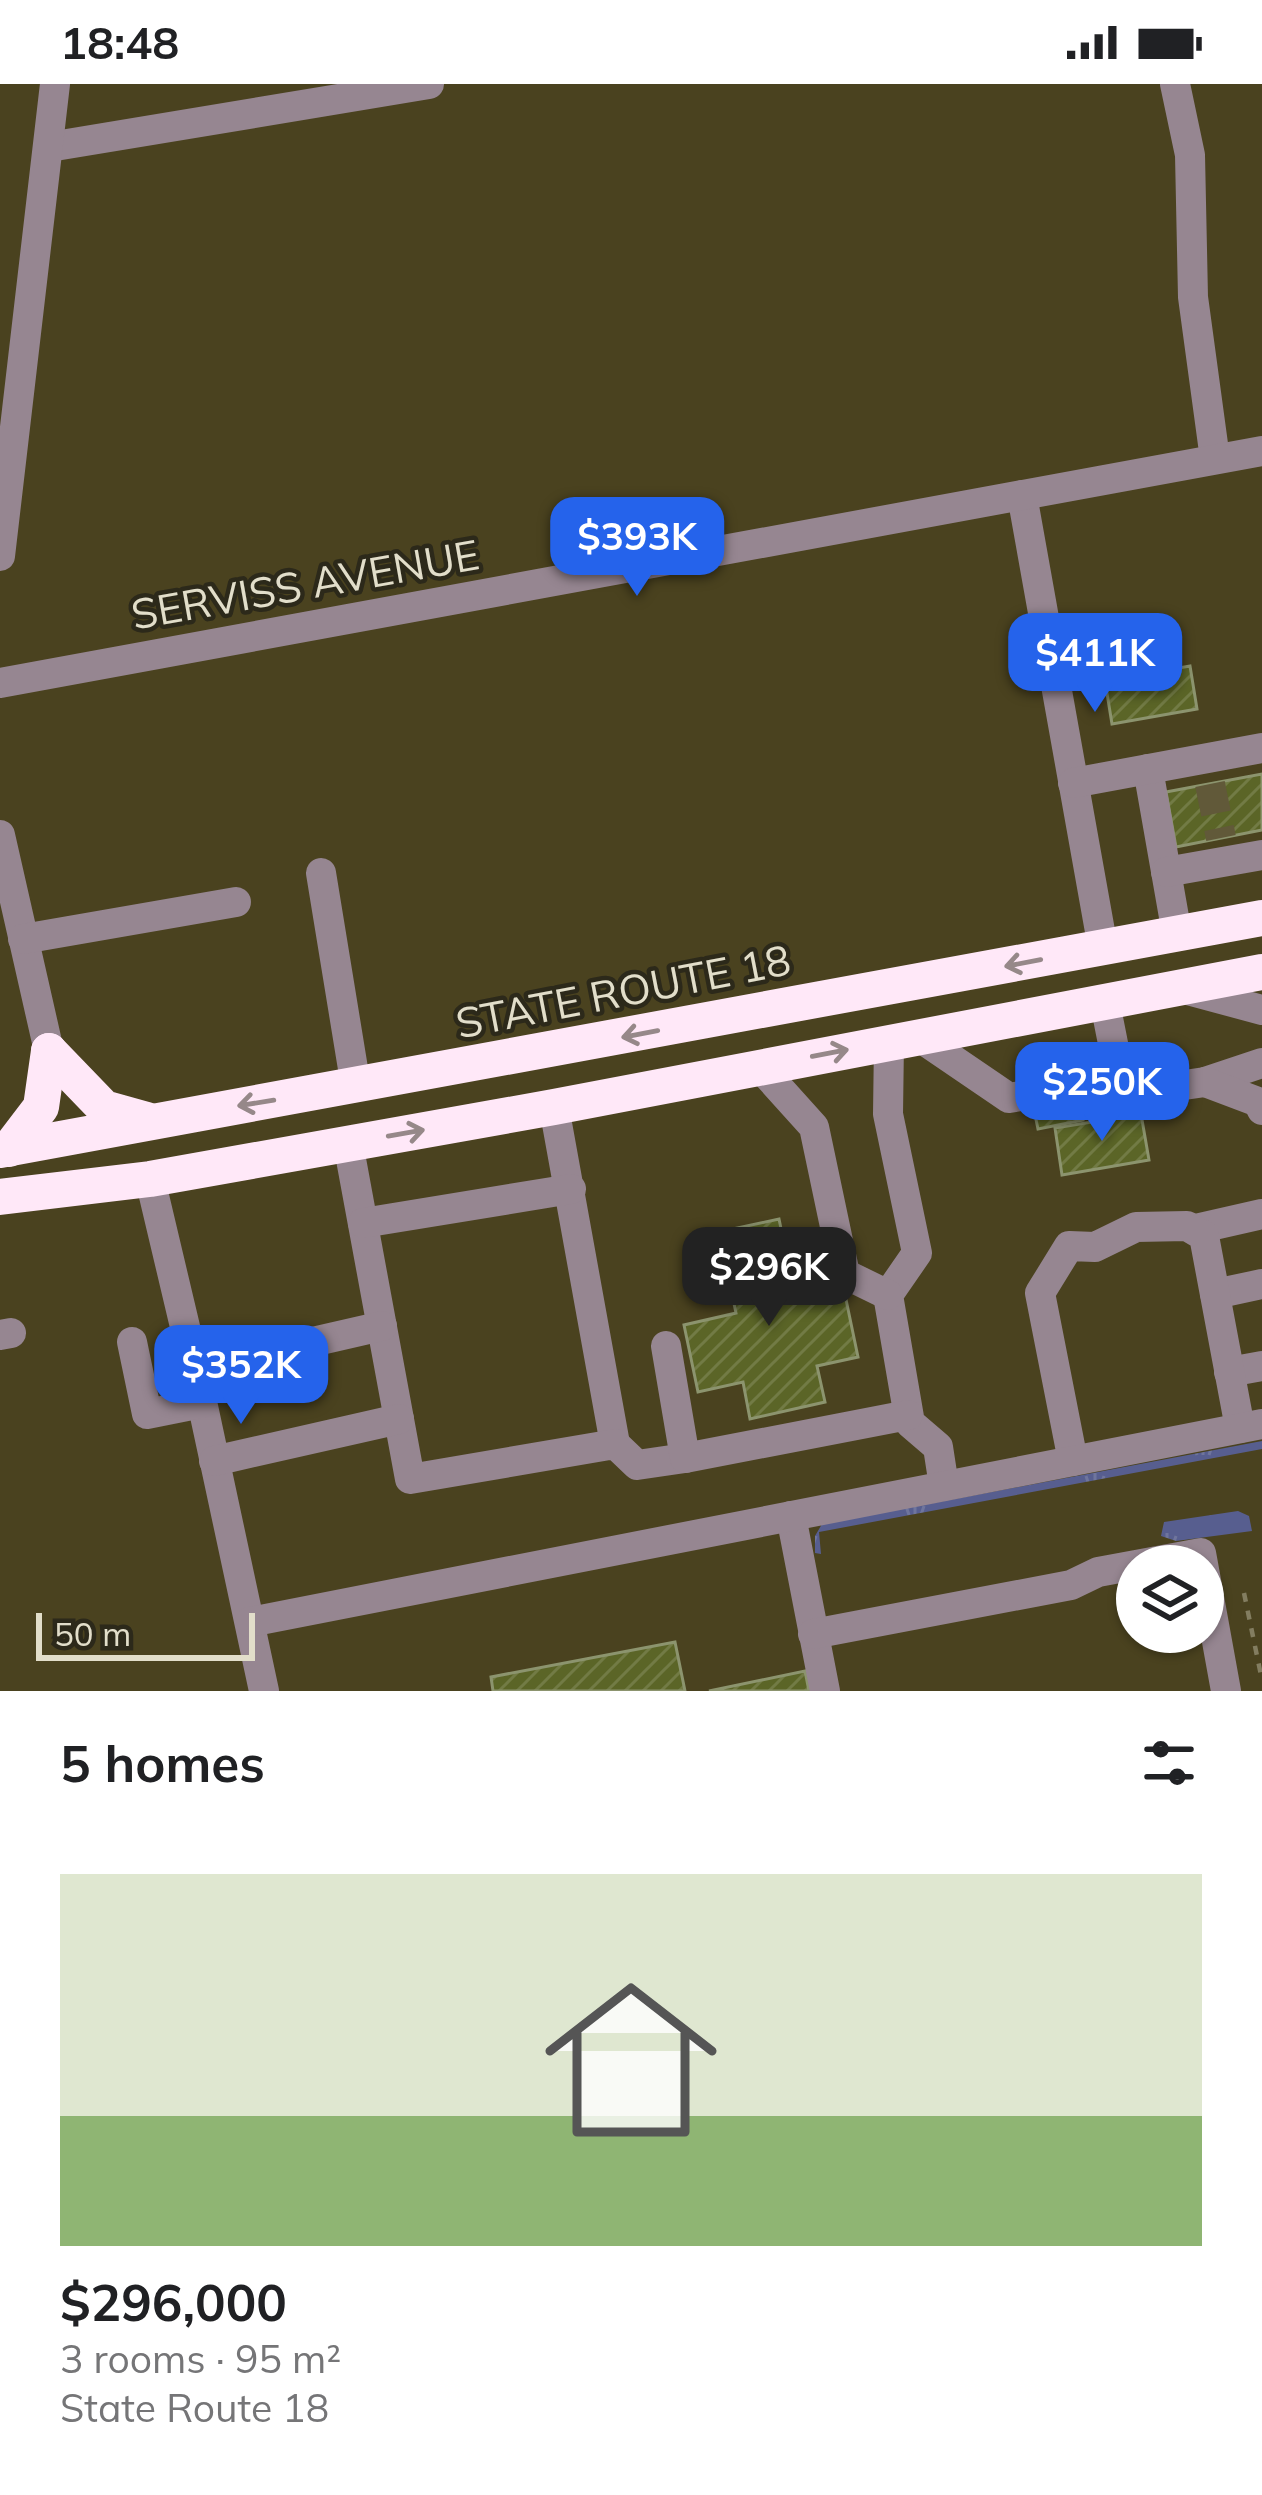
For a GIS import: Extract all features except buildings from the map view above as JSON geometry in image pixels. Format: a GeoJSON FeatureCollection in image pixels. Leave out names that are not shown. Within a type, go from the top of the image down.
{"type":"FeatureCollection","features":[{"type":"Feature","properties":{"kind":"highway","name":"STATE ROUTE 18"},"geometry":{"type":"LineString","coordinates":[[4,1149],[1262,918]]}},
{"type":"Feature","properties":{"kind":"highway"},"geometry":{"type":"LineString","coordinates":[[0,1197],[150,1179],[554,1107],[1262,972]]}},
{"type":"Feature","properties":{"kind":"highway"},"geometry":{"type":"LineString","coordinates":[[49,1051],[104,1108],[150,1121]]}},
{"type":"Feature","properties":{"kind":"highway"},"geometry":{"type":"LineString","coordinates":[[4,1149],[41,1107],[49,1051]]}},
{"type":"Feature","properties":{"kind":"street"},"geometry":{"type":"LineString","coordinates":[[0,556],[55,84]]}},
{"type":"Feature","properties":{"kind":"street"},"geometry":{"type":"LineString","coordinates":[[49,147],[337,92],[429,84]]}},
{"type":"Feature","properties":{"kind":"street"},"geometry":{"type":"LineString","coordinates":[[1175,84],[1190,155],[1193,297],[1215,459]]}},
{"type":"Feature","properties":{"kind":"street","name":"SERVISS AVENUE"},"geometry":{"type":"LineString","coordinates":[[0,683],[1262,451]]}},
{"type":"Feature","properties":{"kind":"street"},"geometry":{"type":"LineString","coordinates":[[1022,495],[1103,948]]}},
{"type":"Feature","properties":{"kind":"street"},"geometry":{"type":"LineString","coordinates":[[1073,783],[1148,769],[1207,771],[1260,755]]}},
{"type":"Feature","properties":{"kind":"street"},"geometry":{"type":"LineString","coordinates":[[1148,769],[1177,934]]}},
{"type":"Feature","properties":{"kind":"street"},"geometry":{"type":"LineString","coordinates":[[0,835],[5,877],[49,1051]]}},
{"type":"Feature","properties":{"kind":"street"},"geometry":{"type":"LineString","coordinates":[[1166,872],[1223,850],[1262,855]]}},
{"type":"Feature","properties":{"kind":"street"},"geometry":{"type":"LineString","coordinates":[[322,874],[356,1087]]}},
{"type":"Feature","properties":{"kind":"street"},"geometry":{"type":"LineString","coordinates":[[23,939],[236,902]]}},
{"type":"Feature","properties":{"kind":"street"},"geometry":{"type":"LineString","coordinates":[[1184,988],[1262,1010]]}},
{"type":"Feature","properties":{"kind":"street"},"geometry":{"type":"LineString","coordinates":[[1105,1003],[1123,1094],[1205,1082],[1262,1063],[1260,1106],[1205,1082]]}},
{"type":"Feature","properties":{"kind":"street"},"geometry":{"type":"LineString","coordinates":[[944,1486],[938,1448],[910,1424],[888,1295],[917,1253],[888,1114],[903,1039],[1010,1098],[1120,1079]]}},
{"type":"Feature","properties":{"kind":"street"},"geometry":{"type":"LineString","coordinates":[[760,1067],[814,1127],[845,1274],[888,1295]]}},
{"type":"Feature","properties":{"kind":"street"},"geometry":{"type":"LineString","coordinates":[[554,1107],[615,1444],[637,1465],[908,1415]]}},
{"type":"Feature","properties":{"kind":"street"},"geometry":{"type":"LineString","coordinates":[[348,1143],[410,1479],[615,1444]]}},
{"type":"Feature","properties":{"kind":"street"},"geometry":{"type":"LineString","coordinates":[[150,1179],[264,1691]]}},
{"type":"Feature","properties":{"kind":"street"},"geometry":{"type":"LineString","coordinates":[[363,1223],[571,1189]]}},
{"type":"Feature","properties":{"kind":"street"},"geometry":{"type":"LineString","coordinates":[[1073,1461],[1040,1293],[1070,1246],[1095,1247],[1136,1227],[1196,1228],[1262,1214]]}},
{"type":"Feature","properties":{"kind":"street"},"geometry":{"type":"LineString","coordinates":[[250,1622],[1251,1426],[1229,1372],[1204,1236],[1196,1228]]}},
{"type":"Feature","properties":{"kind":"street"},"geometry":{"type":"LineString","coordinates":[[1214,1294],[1262,1284]]}},
{"type":"Feature","properties":{"kind":"street"},"geometry":{"type":"LineString","coordinates":[[195,1369],[382,1326]]}},
{"type":"Feature","properties":{"kind":"street"},"geometry":{"type":"LineString","coordinates":[[132,1342],[147,1414],[202,1403]]}},
{"type":"Feature","properties":{"kind":"street"},"geometry":{"type":"LineString","coordinates":[[666,1346],[685,1458]]}},
{"type":"Feature","properties":{"kind":"street"},"geometry":{"type":"LineString","coordinates":[[1229,1372],[1262,1366]]}},
{"type":"Feature","properties":{"kind":"street"},"geometry":{"type":"LineString","coordinates":[[214,1461],[399,1419]]}},
{"type":"Feature","properties":{"kind":"street"},"geometry":{"type":"LineString","coordinates":[[791,1516],[825,1691]]}},
{"type":"Feature","properties":{"kind":"street"},"geometry":{"type":"LineString","coordinates":[[813,1634],[1071,1585],[1098,1572],[1201,1553],[1226,1691]]}},
{"type":"Feature","properties":{"kind":"path"},"geometry":{"type":"LineString","coordinates":[[1244,1593],[1262,1680]]}},
{"type":"Feature","properties":{"kind":"path"},"geometry":{"type":"LineString","coordinates":[[1233,1623],[1260,1618]]}},
{"type":"Feature","properties":{"kind":"green space"},"geometry":{"type":"Polygon","coordinates":[[[1262,1441],[1262,1449],[819,1532],[821,1554],[815,1553],[815,1536],[822,1524],[1262,1441]]]}},
{"type":"Feature","properties":{"kind":"green space"},"geometry":{"type":"Polygon","coordinates":[[[1238,1511],[1249,1516],[1252,1531],[1176,1541],[1161,1536],[1164,1522],[1238,1511]]]}},
{"type":"Feature","properties":{"kind":"tunnel"},"geometry":{"type":"LineString","coordinates":[[1210,784],[1221,838]]}}]}
